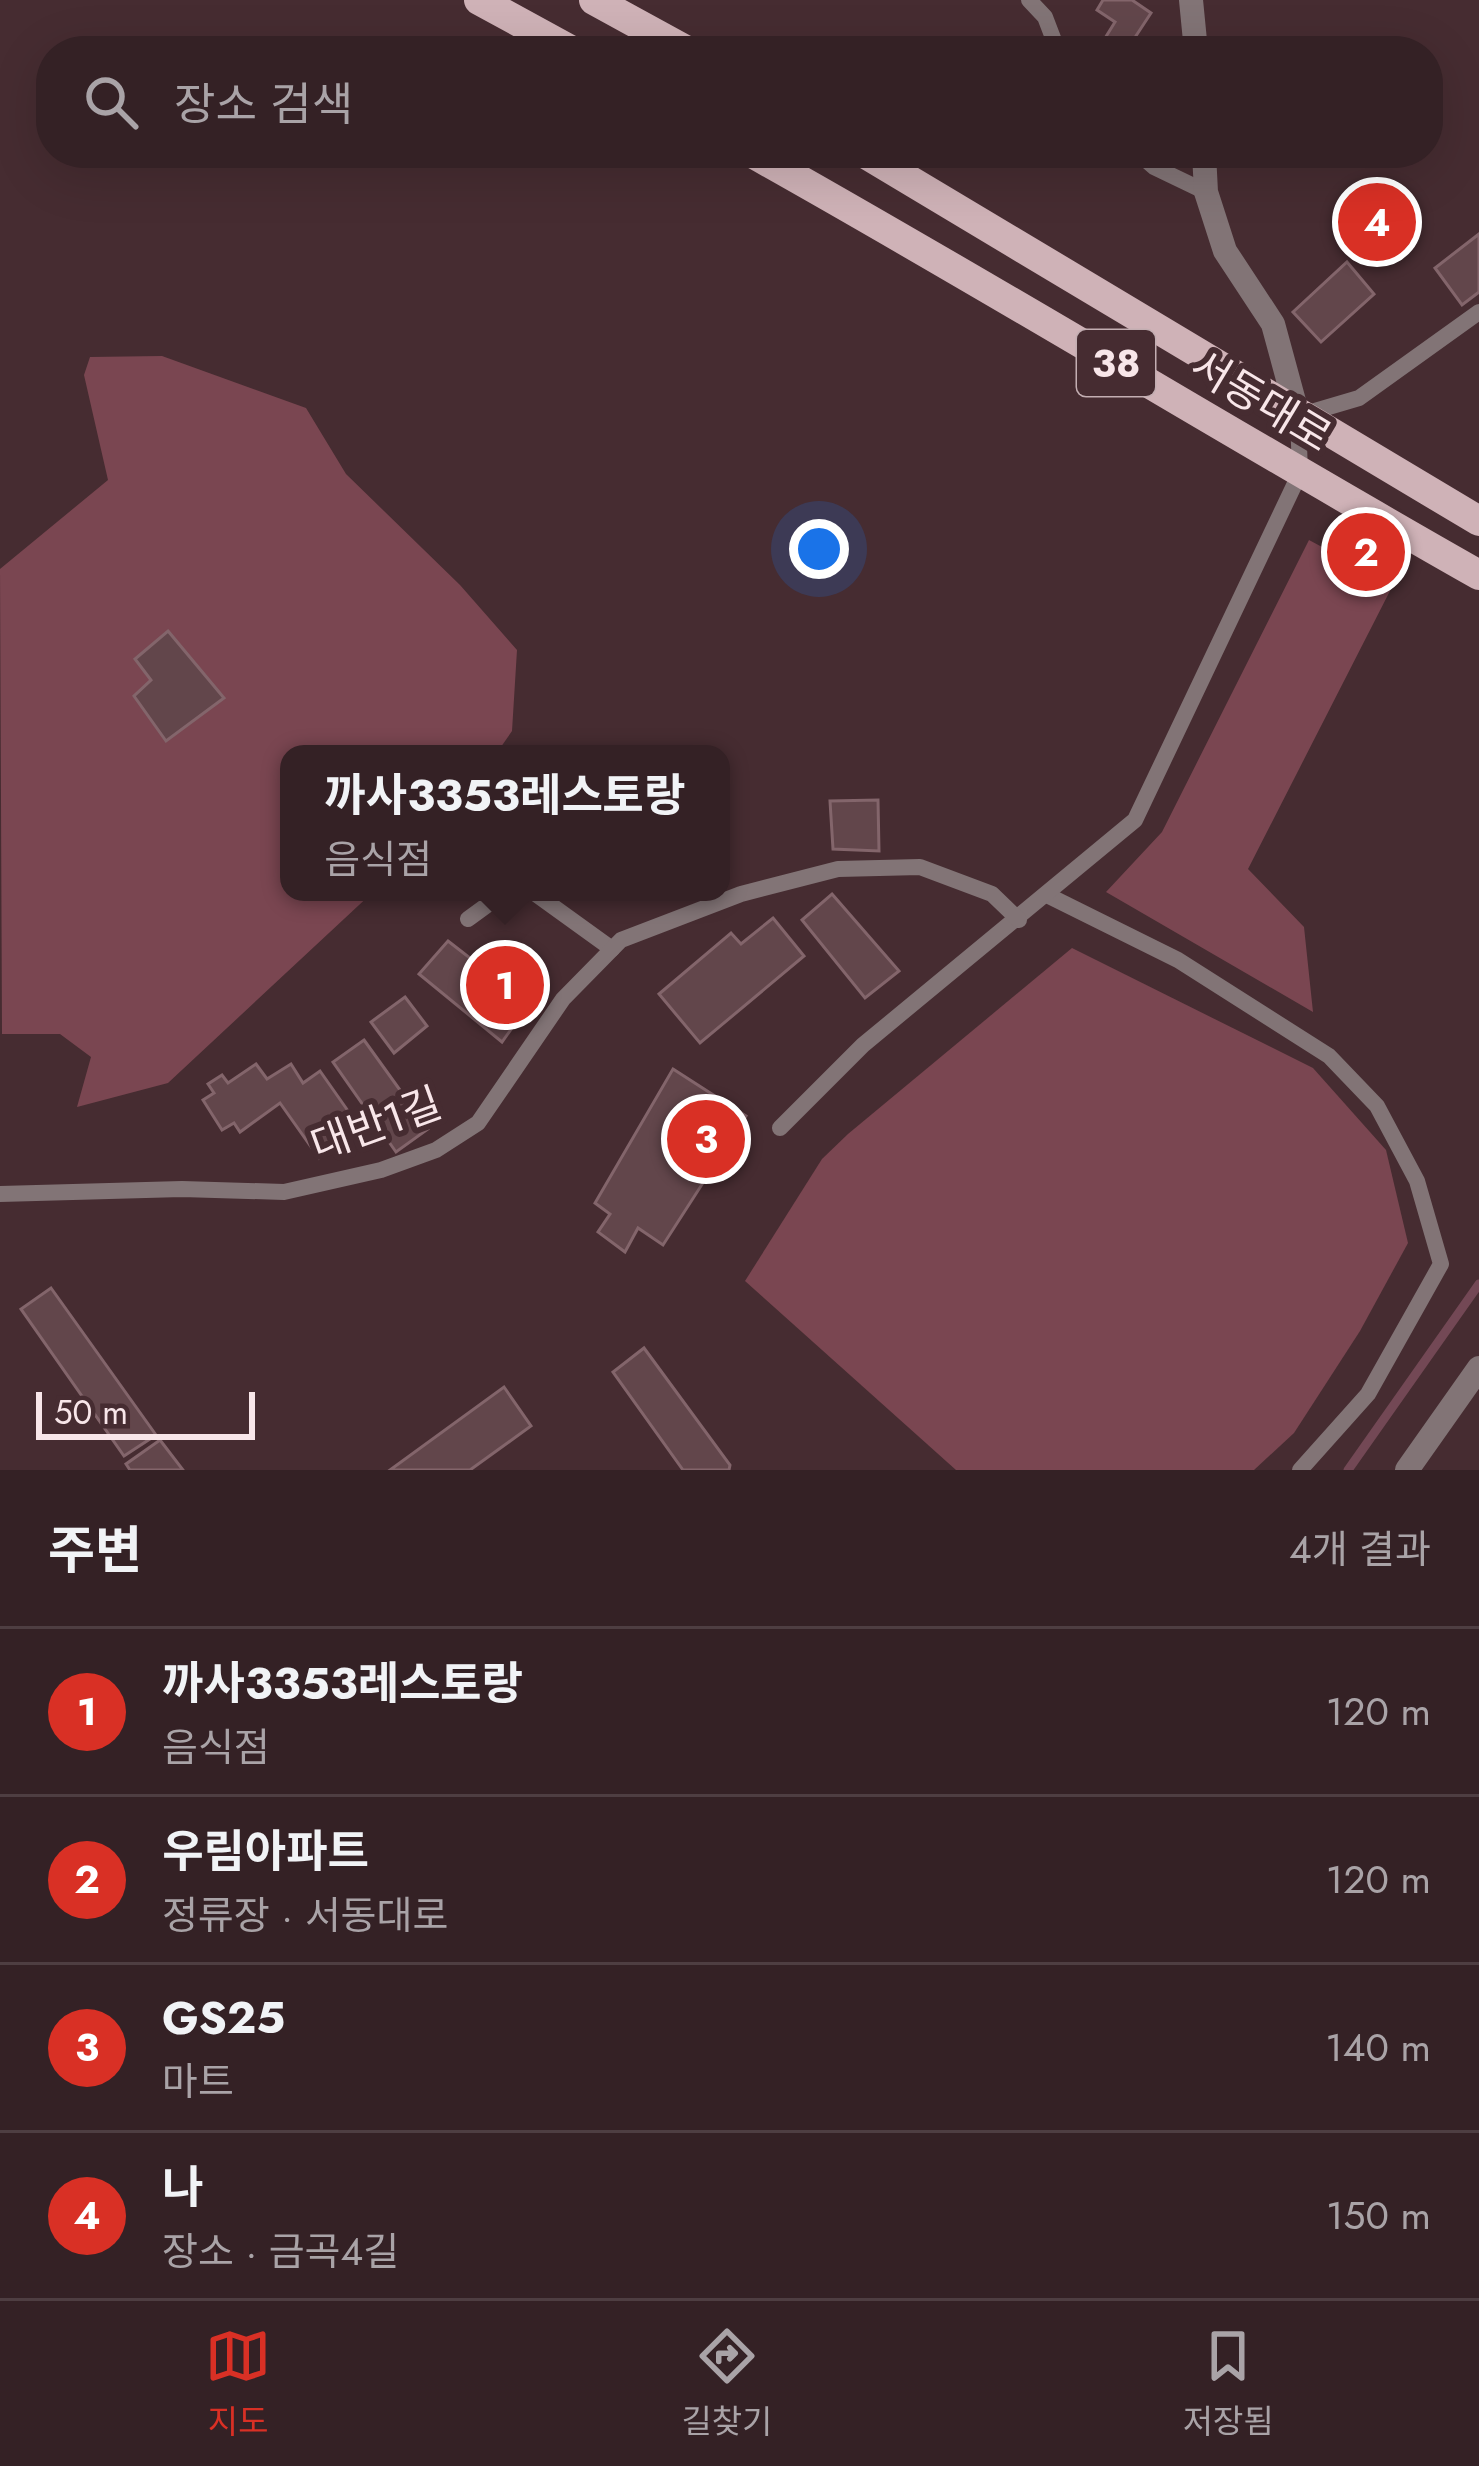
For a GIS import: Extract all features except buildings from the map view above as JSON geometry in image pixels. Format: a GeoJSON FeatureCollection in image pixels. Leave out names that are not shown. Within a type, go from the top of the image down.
{"type":"FeatureCollection","features":[{"type":"Feature","properties":{"kind":"main road"},"geometry":{"type":"LineString","coordinates":[[479,0],[519,9],[553,36]]}},
{"type":"Feature","properties":{"kind":"main road"},"geometry":{"type":"LineString","coordinates":[[594,0],[660,36]]}},
{"type":"Feature","properties":{"kind":"main road","name":"서동대로"},"geometry":{"type":"LineString","coordinates":[[779,168],[1479,574]]}},
{"type":"Feature","properties":{"kind":"main road","name":"서동대로"},"geometry":{"type":"LineString","coordinates":[[889,168],[1479,521]]}},
{"type":"Feature","properties":{"kind":"street"},"geometry":{"type":"LineString","coordinates":[[1191,0],[1195,36]]}},
{"type":"Feature","properties":{"kind":"street"},"geometry":{"type":"LineString","coordinates":[[1205,168],[1206,192],[1225,251],[1273,324],[1298,416]]}},
{"type":"Feature","properties":{"kind":"street"},"geometry":{"type":"LineString","coordinates":[[1407,1470],[1479,1368]]}},
{"type":"Feature","properties":{"kind":"lane"},"geometry":{"type":"LineString","coordinates":[[1029,0],[1045,17],[1052,36]]}},
{"type":"Feature","properties":{"kind":"lane"},"geometry":{"type":"LineString","coordinates":[[1156,168],[1206,192]]}},
{"type":"Feature","properties":{"kind":"lane","name":"서동대로"},"geometry":{"type":"LineString","coordinates":[[1298,416],[1359,398],[1479,312]]}},
{"type":"Feature","properties":{"kind":"lane"},"geometry":{"type":"LineString","coordinates":[[780,1128],[863,1045],[1135,820],[1300,473],[1298,416]]}},
{"type":"Feature","properties":{"kind":"lane","name":"대반1길"},"geometry":{"type":"LineString","coordinates":[[730,898],[838,869],[920,867],[992,894],[1018,920]]}},
{"type":"Feature","properties":{"kind":"lane"},"geometry":{"type":"LineString","coordinates":[[1047,895],[1178,960],[1329,1056],[1377,1106],[1418,1180],[1441,1264],[1368,1394],[1300,1470]]}},
{"type":"Feature","properties":{"kind":"lane"},"geometry":{"type":"LineString","coordinates":[[468,919],[493,901]]}},
{"type":"Feature","properties":{"kind":"lane"},"geometry":{"type":"LineString","coordinates":[[545,901],[612,950]]}},
{"type":"Feature","properties":{"kind":"lane","name":"대반1길"},"geometry":{"type":"LineString","coordinates":[[0,1194],[182,1189],[284,1192],[381,1170],[436,1150],[478,1123],[563,999],[621,940],[723,901]]}},
{"type":"Feature","properties":{"kind":"shaded area"},"geometry":{"type":"Polygon","coordinates":[[[162,356],[306,408],[346,474],[460,585],[517,650],[512,731],[502,745],[280,745],[280,901],[363,901],[168,1083],[77,1107],[91,1057],[60,1034],[2,1034],[0,569],[108,480],[84,375],[90,357],[162,356]]]}},
{"type":"Feature","properties":{"kind":"shaded area"},"geometry":{"type":"Polygon","coordinates":[[[1309,540],[1393,585],[1248,869],[1304,927],[1313,1012],[1106,892],[1162,832],[1309,540]]]}},
{"type":"Feature","properties":{"kind":"shaded area"},"geometry":{"type":"Polygon","coordinates":[[[1072,948],[1313,1068],[1386,1150],[1408,1243],[1360,1331],[1294,1433],[1254,1470],[956,1470],[745,1281],[822,1159],[1072,948]]]}},
{"type":"Feature","properties":{"kind":"waterway"},"geometry":{"type":"LineString","coordinates":[[1348,1470],[1479,1284]]}},
{"type":"Feature","properties":{"kind":"place","name":"나"},"geometry":{"type":"Point","coordinates":[1377,222]}},
{"type":"Feature","properties":{"kind":"place","name":"우림아파트"},"geometry":{"type":"Point","coordinates":[1366,552]}},
{"type":"Feature","properties":{"kind":"place","name":"까사3353레스토랑"},"geometry":{"type":"Point","coordinates":[505,985]}},
{"type":"Feature","properties":{"kind":"place","name":"GS25"},"geometry":{"type":"Point","coordinates":[706,1139]}}]}
